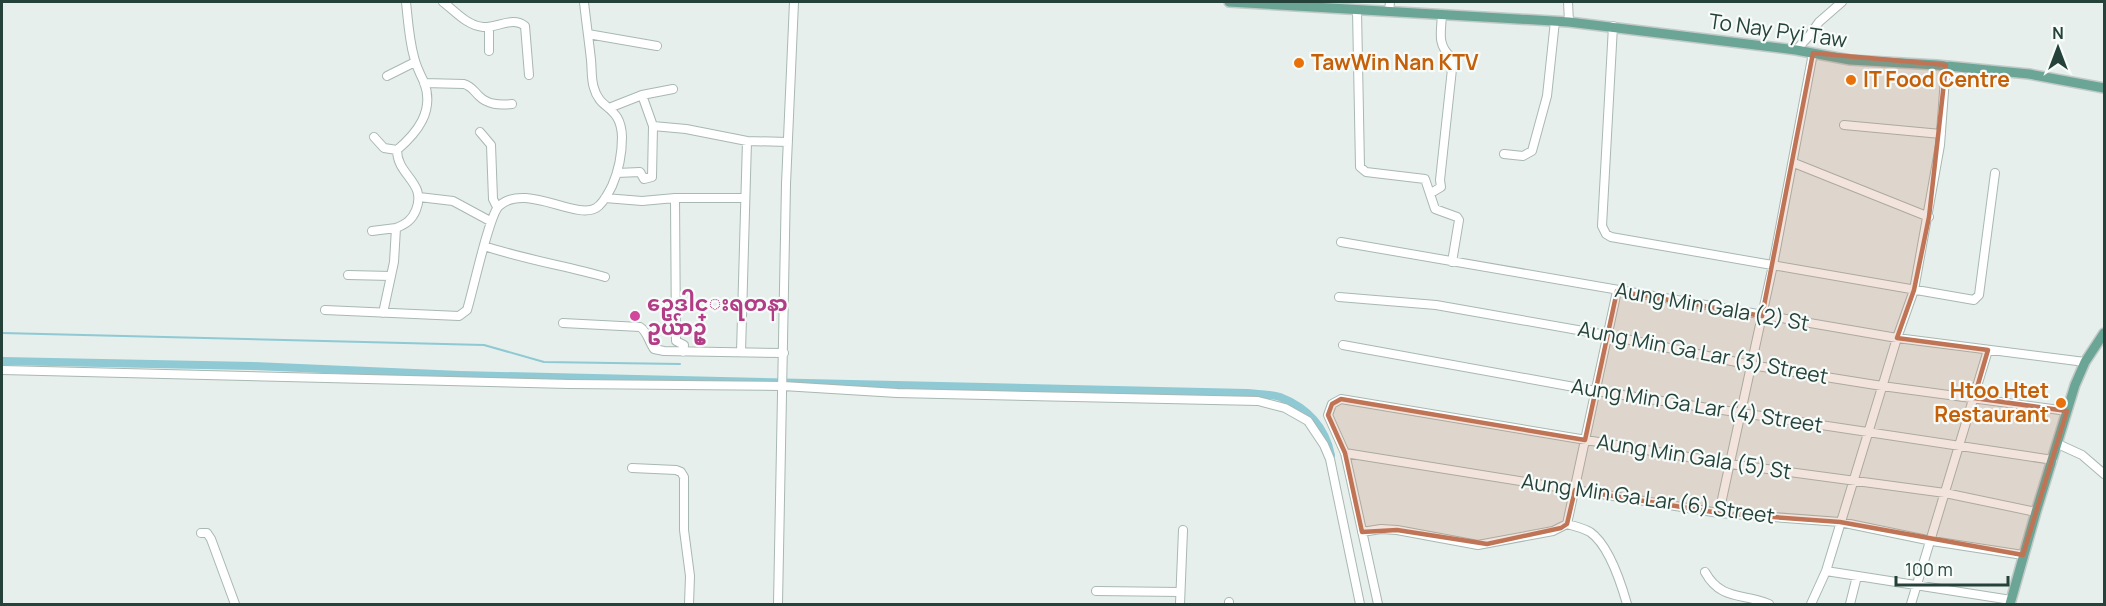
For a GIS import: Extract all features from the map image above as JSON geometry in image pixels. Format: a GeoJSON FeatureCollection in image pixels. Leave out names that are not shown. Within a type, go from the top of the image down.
{"type":"FeatureCollection","features":[{"type":"Feature","properties":{"kind":"main road","name":"To Nay Pyi Taw"},"geometry":{"type":"LineString","coordinates":[[1229,2],[1357,10],[1389,6],[1442,15],[1569,22],[1796,50],[1850,60],[1946,65],[2029,74],[2104,88]]}},
{"type":"Feature","properties":{"kind":"main road"},"geometry":{"type":"LineString","coordinates":[[2010,602],[2067,411],[2085,362],[2104,333]]}},
{"type":"Feature","properties":{"kind":"street"},"geometry":{"type":"LineString","coordinates":[[374,137],[384,148],[397,150],[410,139],[426,114],[424,83],[415,62],[406,2]]}},
{"type":"Feature","properties":{"kind":"street"},"geometry":{"type":"LineString","coordinates":[[443,2],[468,22],[482,27],[517,22],[525,26],[529,75]]}},
{"type":"Feature","properties":{"kind":"street"},"geometry":{"type":"LineString","coordinates":[[325,310],[456,317],[462,315],[467,310],[490,221],[497,207],[506,201],[532,199],[586,210],[598,207],[617,173],[621,159],[621,127],[618,116],[600,101],[594,88],[584,2]]}},
{"type":"Feature","properties":{"kind":"street"},"geometry":{"type":"LineString","coordinates":[[778,604],[788,142],[794,2]]}},
{"type":"Feature","properties":{"kind":"street"},"geometry":{"type":"LineString","coordinates":[[1568,2],[1569,22]]}},
{"type":"Feature","properties":{"kind":"street"},"geometry":{"type":"LineString","coordinates":[[1796,50],[1819,22],[1842,2]]}},
{"type":"Feature","properties":{"kind":"street"},"geometry":{"type":"LineString","coordinates":[[1357,10],[1360,167],[1366,172],[1425,179],[1434,209],[1457,217],[1459,220],[1452,262]]}},
{"type":"Feature","properties":{"kind":"street"},"geometry":{"type":"LineString","coordinates":[[1431,193],[1441,187],[1452,69],[1451,57],[1440,43],[1442,15]]}},
{"type":"Feature","properties":{"kind":"street"},"geometry":{"type":"LineString","coordinates":[[1504,154],[1523,156],[1532,151],[1547,96],[1555,21]]}},
{"type":"Feature","properties":{"kind":"street"},"geometry":{"type":"LineString","coordinates":[[489,27],[489,51]]}},
{"type":"Feature","properties":{"kind":"street"},"geometry":{"type":"LineString","coordinates":[[1613,27],[1602,209],[1602,226],[1606,234],[1969,301],[1977,299],[1979,295],[1995,173]]}},
{"type":"Feature","properties":{"kind":"street"},"geometry":{"type":"LineString","coordinates":[[588,34],[657,46]]}},
{"type":"Feature","properties":{"kind":"street"},"geometry":{"type":"LineString","coordinates":[[1719,513],[1773,265],[1814,53]]}},
{"type":"Feature","properties":{"kind":"street"},"geometry":{"type":"LineString","coordinates":[[387,76],[415,62]]}},
{"type":"Feature","properties":{"kind":"street"},"geometry":{"type":"LineString","coordinates":[[1811,604],[1826,571],[1897,338],[1914,290],[1929,217],[1941,134],[1946,65]]}},
{"type":"Feature","properties":{"kind":"street"},"geometry":{"type":"LineString","coordinates":[[424,83],[470,85],[484,100],[496,105],[512,104]]}},
{"type":"Feature","properties":{"kind":"street"},"geometry":{"type":"LineString","coordinates":[[609,108],[642,95],[673,89]]}},
{"type":"Feature","properties":{"kind":"street"},"geometry":{"type":"LineString","coordinates":[[617,173],[640,172],[644,179],[651,178],[653,126],[642,95]]}},
{"type":"Feature","properties":{"kind":"street"},"geometry":{"type":"LineString","coordinates":[[1844,125],[1941,134]]}},
{"type":"Feature","properties":{"kind":"street"},"geometry":{"type":"LineString","coordinates":[[653,126],[686,129],[747,141],[788,142]]}},
{"type":"Feature","properties":{"kind":"street"},"geometry":{"type":"LineString","coordinates":[[480,132],[491,145],[493,199],[497,207]]}},
{"type":"Feature","properties":{"kind":"street"},"geometry":{"type":"LineString","coordinates":[[741,352],[747,141]]}},
{"type":"Feature","properties":{"kind":"street"},"geometry":{"type":"LineString","coordinates":[[372,231],[396,228],[407,223],[412,218],[419,196],[418,191],[399,164],[397,150]]}},
{"type":"Feature","properties":{"kind":"street"},"geometry":{"type":"LineString","coordinates":[[1794,163],[1929,217]]}},
{"type":"Feature","properties":{"kind":"street"},"geometry":{"type":"LineString","coordinates":[[419,196],[453,201],[490,221]]}},
{"type":"Feature","properties":{"kind":"street"},"geometry":{"type":"LineString","coordinates":[[605,198],[642,201],[675,198],[744,198]]}},
{"type":"Feature","properties":{"kind":"street"},"geometry":{"type":"LineString","coordinates":[[675,198],[676,341],[684,345],[683,352]]}},
{"type":"Feature","properties":{"kind":"street"},"geometry":{"type":"LineString","coordinates":[[383,313],[391,276],[396,228]]}},
{"type":"Feature","properties":{"kind":"street","name":"Aung Min Gala (2) St"},"geometry":{"type":"LineString","coordinates":[[1341,242],[1897,338],[2085,362]]}},
{"type":"Feature","properties":{"kind":"street"},"geometry":{"type":"LineString","coordinates":[[484,246],[605,278]]}},
{"type":"Feature","properties":{"kind":"street"},"geometry":{"type":"LineString","coordinates":[[348,274],[391,276]]}},
{"type":"Feature","properties":{"kind":"street"},"geometry":{"type":"LineString","coordinates":[[1567,524],[1617,291]]}},
{"type":"Feature","properties":{"kind":"street","name":"Aung Min Ga Lar (3) Street"},"geometry":{"type":"LineString","coordinates":[[1339,297],[1436,305],[1606,335],[1751,365],[1882,386],[2067,411]]}},
{"type":"Feature","properties":{"kind":"street"},"geometry":{"type":"LineString","coordinates":[[563,323],[640,327],[646,331],[648,340],[654,349],[683,352],[784,353]]}},
{"type":"Feature","properties":{"kind":"street","name":"Aung Min Ga Lar (4) Street"},"geometry":{"type":"LineString","coordinates":[[1343,345],[1596,391],[2053,460]]}},
{"type":"Feature","properties":{"kind":"street"},"geometry":{"type":"LineString","coordinates":[[1911,604],[1932,542],[1989,350]]}},
{"type":"Feature","properties":{"kind":"street"},"geometry":{"type":"LineString","coordinates":[[2,370],[569,384],[783,383],[897,393],[1258,401],[1285,408],[1308,422],[1324,444],[1330,459],[1360,604]]}},
{"type":"Feature","properties":{"kind":"street","name":"Aung Min Gala (5) St"},"geometry":{"type":"LineString","coordinates":[[1345,453],[1328,415],[1329,409],[1337,400],[1730,464],[1945,493],[2036,512]]}},
{"type":"Feature","properties":{"kind":"street"},"geometry":{"type":"LineString","coordinates":[[2058,444],[2082,455],[2104,474]]}},
{"type":"Feature","properties":{"kind":"street"},"geometry":{"type":"LineString","coordinates":[[1345,453],[1378,604]]}},
{"type":"Feature","properties":{"kind":"street","name":"Aung Min Ga Lar (6) Street"},"geometry":{"type":"LineString","coordinates":[[1345,453],[1719,513],[1840,522],[1932,542],[2023,555]]}},
{"type":"Feature","properties":{"kind":"street"},"geometry":{"type":"LineString","coordinates":[[632,468],[676,470],[684,477],[684,530],[690,576],[689,604]]}},
{"type":"Feature","properties":{"kind":"street"},"geometry":{"type":"LineString","coordinates":[[1362,532],[1381,529],[1397,530],[1478,545],[1516,536],[1553,531],[1567,524],[1592,534],[1613,563],[1627,604]]}},
{"type":"Feature","properties":{"kind":"street"},"geometry":{"type":"LineString","coordinates":[[1180,604],[1183,530]]}},
{"type":"Feature","properties":{"kind":"street"},"geometry":{"type":"LineString","coordinates":[[201,533],[207,533],[212,538],[235,604]]}},
{"type":"Feature","properties":{"kind":"street"},"geometry":{"type":"LineString","coordinates":[[1826,571],[2010,602]]}},
{"type":"Feature","properties":{"kind":"street"},"geometry":{"type":"LineString","coordinates":[[1705,572],[1710,582],[1724,593],[1769,604]]}},
{"type":"Feature","properties":{"kind":"street"},"geometry":{"type":"LineString","coordinates":[[1850,604],[1857,576]]}},
{"type":"Feature","properties":{"kind":"street"},"geometry":{"type":"LineString","coordinates":[[1096,591],[1180,592]]}},
{"type":"Feature","properties":{"kind":"highlighted area"},"geometry":{"type":"Polygon","coordinates":[[[1813,53],[1946,65],[1929,217],[1914,290],[1897,338],[1988,350],[1974,398],[2067,411],[2023,555],[1840,522],[1719,513],[1575,490],[1567,524],[1561,528],[1487,544],[1397,530],[1362,532],[1345,453],[1328,415],[1332,404],[1341,399],[1585,440],[1617,291],[1762,316],[1813,53]]]}},
{"type":"Feature","properties":{"kind":"waterway"},"geometry":{"type":"LineString","coordinates":[[2,333],[484,345],[544,362],[680,364]]}},
{"type":"Feature","properties":{"kind":"waterway"},"geometry":{"type":"LineString","coordinates":[[2,361],[253,366],[460,375],[1247,393],[1280,397],[1299,407],[1320,427],[1331,455]]}},
{"type":"Feature","properties":{"kind":"place","name":"TawWin Nan KTV"},"geometry":{"type":"Point","coordinates":[1299,63]}},
{"type":"Feature","properties":{"kind":"place","name":"IT Food Centre"},"geometry":{"type":"Point","coordinates":[1851,80]}},
{"type":"Feature","properties":{"kind":"place","name":"ဥေဒါင္းရတနာ ဥယ်ာဥ္"},"geometry":{"type":"Point","coordinates":[635,316]}},
{"type":"Feature","properties":{"kind":"place","name":"Htoo Htet Restaurant"},"geometry":{"type":"Point","coordinates":[2061,403]}}]}
